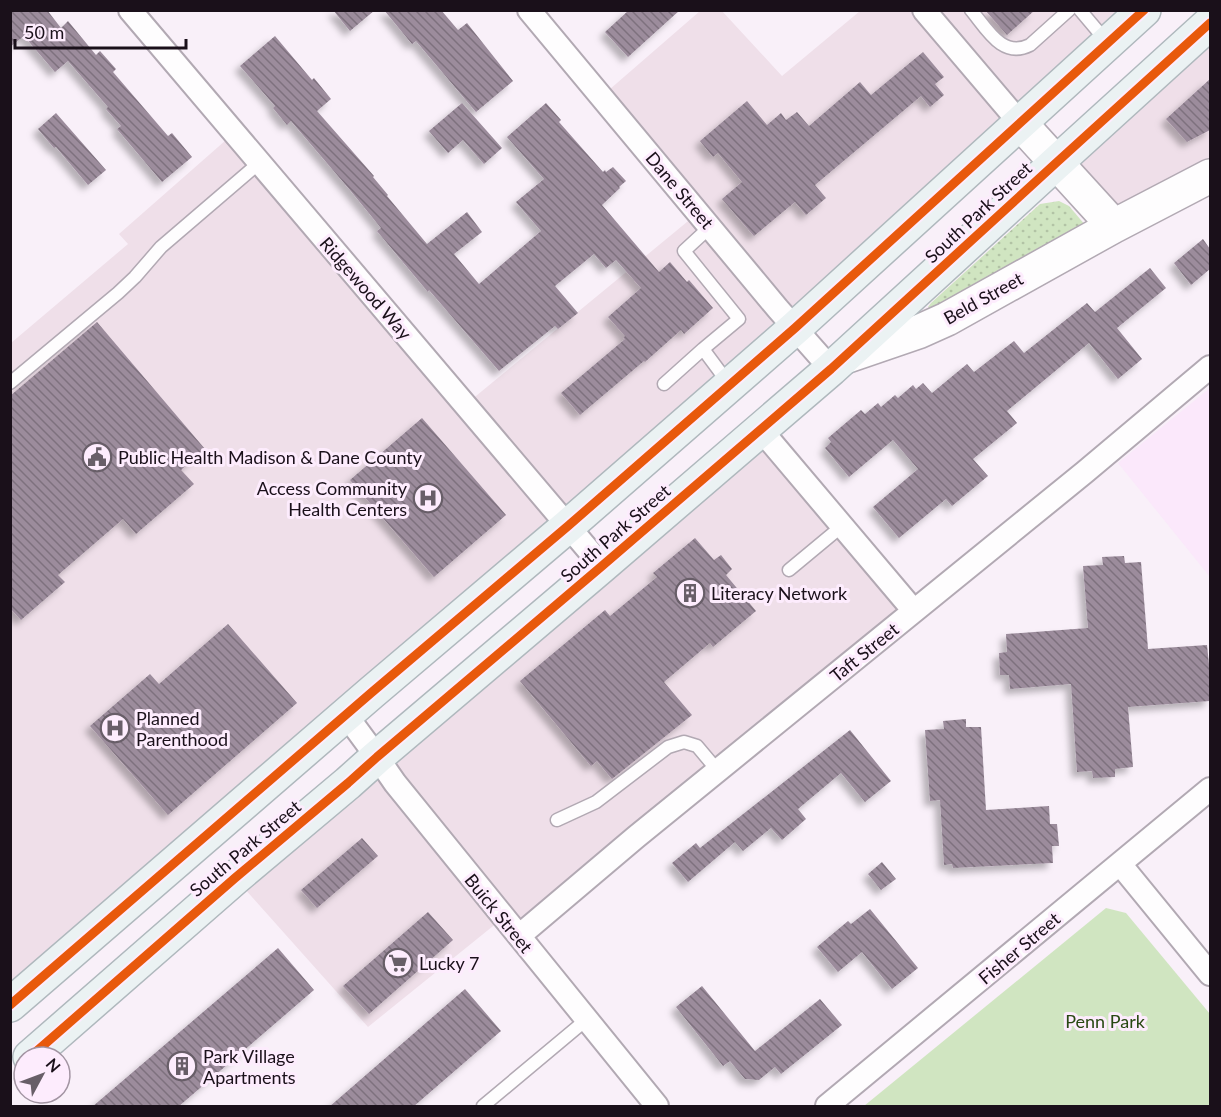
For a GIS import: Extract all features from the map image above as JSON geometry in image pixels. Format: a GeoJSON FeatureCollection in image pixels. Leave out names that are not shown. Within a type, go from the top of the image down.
{"type":"FeatureCollection","features":[{"type":"Feature","properties":{"kind":"main road","name":"South Park Street"},"geometry":{"type":"LineString","coordinates":[[10,1005],[795,328],[1144,10]]}},
{"type":"Feature","properties":{"kind":"main road","name":"South Park Street"},"geometry":{"type":"LineString","coordinates":[[44,1045],[235,878],[838,363],[1210,23]]}},
{"type":"Feature","properties":{"kind":"street","name":"Ridgewood Way"},"geometry":{"type":"LineString","coordinates":[[130,10],[602,566]]}},
{"type":"Feature","properties":{"kind":"street","name":"Dane Street"},"geometry":{"type":"LineString","coordinates":[[529,10],[795,328],[838,363]]}},
{"type":"Feature","properties":{"kind":"street"},"geometry":{"type":"LineString","coordinates":[[924,10],[1021,124],[1114,226]]}},
{"type":"Feature","properties":{"kind":"street","name":"Beld Street"},"geometry":{"type":"LineString","coordinates":[[838,363],[947,319],[1114,226],[1210,176]]}},
{"type":"Feature","properties":{"kind":"street","name":"Taft Street"},"geometry":{"type":"LineString","coordinates":[[519,936],[636,837],[1210,367]]}},
{"type":"Feature","properties":{"kind":"street"},"geometry":{"type":"LineString","coordinates":[[761,430],[914,611]]}},
{"type":"Feature","properties":{"kind":"street","name":"Buick Street"},"geometry":{"type":"LineString","coordinates":[[346,716],[395,783],[657,1107]]}},
{"type":"Feature","properties":{"kind":"street","name":"Fisher Street"},"geometry":{"type":"LineString","coordinates":[[827,1107],[1210,789]]}},
{"type":"Feature","properties":{"kind":"street"},"geometry":{"type":"LineString","coordinates":[[1120,864],[1210,974]]}},
{"type":"Feature","properties":{"kind":"lane"},"geometry":{"type":"LineString","coordinates":[[971,10],[1000,44],[1015,50],[1030,45],[1069,10]]}},
{"type":"Feature","properties":{"kind":"lane"},"geometry":{"type":"LineString","coordinates":[[1080,10],[1108,44]]}},
{"type":"Feature","properties":{"kind":"lane"},"geometry":{"type":"LineString","coordinates":[[10,383],[135,277],[161,247],[259,163]]}},
{"type":"Feature","properties":{"kind":"lane"},"geometry":{"type":"LineString","coordinates":[[664,384],[739,319],[684,251],[710,227]]}},
{"type":"Feature","properties":{"kind":"lane"},"geometry":{"type":"LineString","coordinates":[[703,350],[730,384]]}},
{"type":"Feature","properties":{"kind":"lane"},"geometry":{"type":"LineString","coordinates":[[789,570],[842,526]]}},
{"type":"Feature","properties":{"kind":"lane"},"geometry":{"type":"LineString","coordinates":[[557,820],[596,802],[668,747],[684,742],[697,746],[718,771]]}},
{"type":"Feature","properties":{"kind":"lane"},"geometry":{"type":"LineString","coordinates":[[483,1107],[586,1020]]}},
{"type":"Feature","properties":{"kind":"shaded area"},"geometry":{"type":"Polygon","coordinates":[[[700,11],[722,11],[782,76],[860,11],[1144,11],[11,1005],[11,343],[128,244],[119,234],[226,140],[236,153],[245,146],[465,405],[693,217],[602,96],[700,11]]]}},
{"type":"Feature","properties":{"kind":"shaded area"},"geometry":{"type":"Polygon","coordinates":[[[1210,23],[1210,176],[1114,226],[1056,163],[1210,23]]]}},
{"type":"Feature","properties":{"kind":"shaded area"},"geometry":{"type":"Polygon","coordinates":[[[1210,388],[1210,577],[1118,463],[1210,388]]]}},
{"type":"Feature","properties":{"kind":"shaded area"},"geometry":{"type":"Polygon","coordinates":[[[761,430],[914,611],[519,936],[503,918],[368,1027],[235,878],[761,430]]]}},
{"type":"Feature","properties":{"kind":"green space"},"geometry":{"type":"Polygon","coordinates":[[[1059,201],[1069,206],[1086,226],[931,311],[928,307],[931,303],[1040,204],[1059,201]]]}},
{"type":"Feature","properties":{"kind":"green space","name":"Penn Park"},"geometry":{"type":"Polygon","coordinates":[[[1106,908],[1126,913],[1210,1014],[1210,1106],[864,1106],[1106,908]]]}},
{"type":"Feature","properties":{"kind":"building"},"geometry":{"type":"Polygon","coordinates":[[[10,10],[47,10],[61,28],[68,21],[96,55],[100,51],[116,69],[113,72],[168,136],[172,133],[192,157],[162,182],[117,129],[121,126],[106,109],[108,107],[68,61],[55,72],[24,36],[10,47],[10,10]]]}},
{"type":"Feature","properties":{"kind":"building"},"geometry":{"type":"Polygon","coordinates":[[[333,10],[375,10],[350,31],[333,10]]]}},
{"type":"Feature","properties":{"kind":"building"},"geometry":{"type":"Polygon","coordinates":[[[384,10],[441,10],[458,30],[467,23],[513,81],[476,112],[416,41],[412,44],[384,10]]]}},
{"type":"Feature","properties":{"kind":"building"},"geometry":{"type":"Polygon","coordinates":[[[629,10],[680,10],[628,57],[605,32],[629,10]]]}},
{"type":"Feature","properties":{"kind":"building"},"geometry":{"type":"Polygon","coordinates":[[[985,10],[1035,10],[1007,35],[985,10]]]}},
{"type":"Feature","properties":{"kind":"building"},"geometry":{"type":"Polygon","coordinates":[[[275,36],[331,99],[317,111],[374,176],[387,196],[427,244],[467,212],[482,232],[454,254],[479,284],[541,231],[516,202],[544,179],[507,137],[546,103],[561,120],[559,122],[603,172],[613,167],[626,181],[602,205],[659,272],[670,262],[713,308],[684,334],[681,330],[580,415],[561,393],[625,339],[623,338],[625,336],[608,317],[641,288],[616,260],[606,268],[594,254],[555,286],[578,313],[558,329],[555,326],[499,371],[377,231],[381,228],[350,190],[291,121],[287,125],[273,108],[275,106],[240,66],[275,36]]]}},
{"type":"Feature","properties":{"kind":"building"},"geometry":{"type":"Polygon","coordinates":[[[923,52],[944,77],[935,84],[944,95],[930,107],[921,96],[815,185],[826,198],[806,215],[795,202],[754,236],[722,199],[742,182],[718,153],[713,157],[700,141],[747,101],[767,125],[781,113],[786,120],[797,112],[809,126],[860,82],[871,95],[923,52]]]}},
{"type":"Feature","properties":{"kind":"building"},"geometry":{"type":"Polygon","coordinates":[[[1210,79],[1210,130],[1187,142],[1166,119],[1210,79]]]}},
{"type":"Feature","properties":{"kind":"building"},"geometry":{"type":"Polygon","coordinates":[[[462,103],[502,148],[484,164],[463,140],[448,153],[429,131],[462,103]]]}},
{"type":"Feature","properties":{"kind":"building"},"geometry":{"type":"Polygon","coordinates":[[[56,113],[106,170],[88,185],[38,129],[56,113]]]}},
{"type":"Feature","properties":{"kind":"building"},"geometry":{"type":"Polygon","coordinates":[[[1203,239],[1210,249],[1210,269],[1191,285],[1174,263],[1203,239]]]}},
{"type":"Feature","properties":{"kind":"building"},"geometry":{"type":"Polygon","coordinates":[[[1150,268],[1166,288],[1117,328],[1142,359],[1118,379],[1089,343],[1007,411],[1017,423],[973,459],[988,476],[952,506],[946,499],[899,538],[873,507],[918,469],[893,440],[849,477],[825,448],[831,442],[828,438],[861,410],[865,414],[878,403],[881,407],[895,395],[898,398],[913,385],[916,389],[923,383],[932,393],[967,364],[974,372],[1014,341],[1024,353],[1087,303],[1095,312],[1150,268]]]}},
{"type":"Feature","properties":{"kind":"building"},"geometry":{"type":"Polygon","coordinates":[[[97,322],[205,449],[181,470],[194,484],[136,534],[123,519],[58,575],[65,582],[21,620],[10,608],[10,396],[97,322]]]}},
{"type":"Feature","properties":{"kind":"building","name":"Access Community Health Centers"},"geometry":{"type":"Polygon","coordinates":[[[422,418],[506,515],[434,577],[350,480],[422,418]]]}},
{"type":"Feature","properties":{"kind":"building"},"geometry":{"type":"Polygon","coordinates":[[[695,538],[714,560],[721,555],[732,569],[726,575],[756,611],[713,647],[710,643],[664,682],[692,715],[612,779],[597,761],[591,766],[520,681],[605,610],[610,616],[657,577],[653,573],[695,538]]]}},
{"type":"Feature","properties":{"kind":"building"},"geometry":{"type":"Polygon","coordinates":[[[1124,556],[1125,563],[1141,562],[1148,649],[1207,645],[1210,664],[1210,701],[1128,707],[1133,767],[1115,769],[1115,777],[1093,778],[1092,771],[1077,772],[1071,684],[1010,689],[1009,675],[1000,675],[999,653],[1007,652],[1006,634],[1088,628],[1083,566],[1103,565],[1102,557],[1124,556]]]}},
{"type":"Feature","properties":{"kind":"building"},"geometry":{"type":"Polygon","coordinates":[[[228,624],[297,703],[168,815],[90,726],[150,674],[159,684],[228,624]]]}},
{"type":"Feature","properties":{"kind":"building"},"geometry":{"type":"Polygon","coordinates":[[[966,719],[966,727],[981,727],[986,810],[1049,806],[1050,824],[1057,824],[1059,846],[1052,846],[1053,863],[953,868],[952,864],[944,865],[940,800],[930,801],[925,730],[944,729],[943,721],[966,719]]]}},
{"type":"Feature","properties":{"kind":"building"},"geometry":{"type":"Polygon","coordinates":[[[850,730],[891,781],[865,802],[841,773],[798,809],[806,819],[782,840],[771,828],[743,851],[735,842],[688,882],[672,863],[696,843],[700,848],[850,730]]]}},
{"type":"Feature","properties":{"kind":"building"},"geometry":{"type":"Polygon","coordinates":[[[362,838],[378,856],[317,908],[301,890],[362,838]]]}},
{"type":"Feature","properties":{"kind":"building"},"geometry":{"type":"Polygon","coordinates":[[[882,862],[896,879],[881,890],[868,874],[882,862]]]}},
{"type":"Feature","properties":{"kind":"building"},"geometry":{"type":"Polygon","coordinates":[[[870,909],[918,968],[892,989],[862,952],[838,972],[817,947],[848,921],[851,924],[870,909]]]}},
{"type":"Feature","properties":{"kind":"building","name":"Lucky 7"},"geometry":{"type":"Polygon","coordinates":[[[428,912],[453,940],[369,1014],[343,986],[428,912]]]}},
{"type":"Feature","properties":{"kind":"building","name":"Park Village Apartments"},"geometry":{"type":"Polygon","coordinates":[[[278,948],[314,990],[178,1107],[92,1107],[278,948]]]}},
{"type":"Feature","properties":{"kind":"building"},"geometry":{"type":"Polygon","coordinates":[[[702,986],[755,1051],[820,999],[842,1025],[781,1074],[775,1067],[759,1080],[745,1079],[730,1061],[723,1066],[676,1007],[702,986]]]}},
{"type":"Feature","properties":{"kind":"building"},"geometry":{"type":"Polygon","coordinates":[[[465,989],[501,1031],[413,1107],[329,1107],[465,989]]]}},
{"type":"Feature","properties":{"kind":"cycle path"},"geometry":{"type":"LineString","coordinates":[[10,1005],[795,328],[1144,10]]}},
{"type":"Feature","properties":{"kind":"cycle path"},"geometry":{"type":"LineString","coordinates":[[44,1045],[235,878],[831,369],[1210,23]]}},
{"type":"Feature","properties":{"kind":"place","name":"Public Health Madison & Dane County"},"geometry":{"type":"Point","coordinates":[97,457]}},
{"type":"Feature","properties":{"kind":"place","name":"Access Community Health Centers"},"geometry":{"type":"Point","coordinates":[428,498]}},
{"type":"Feature","properties":{"kind":"place","name":"Literacy Network"},"geometry":{"type":"Point","coordinates":[690,593]}},
{"type":"Feature","properties":{"kind":"place","name":"Planned Parenthood"},"geometry":{"type":"Point","coordinates":[115,728]}},
{"type":"Feature","properties":{"kind":"place","name":"Lucky 7"},"geometry":{"type":"Point","coordinates":[398,963]}},
{"type":"Feature","properties":{"kind":"place","name":"Park Village Apartments"},"geometry":{"type":"Point","coordinates":[182,1066]}}]}
